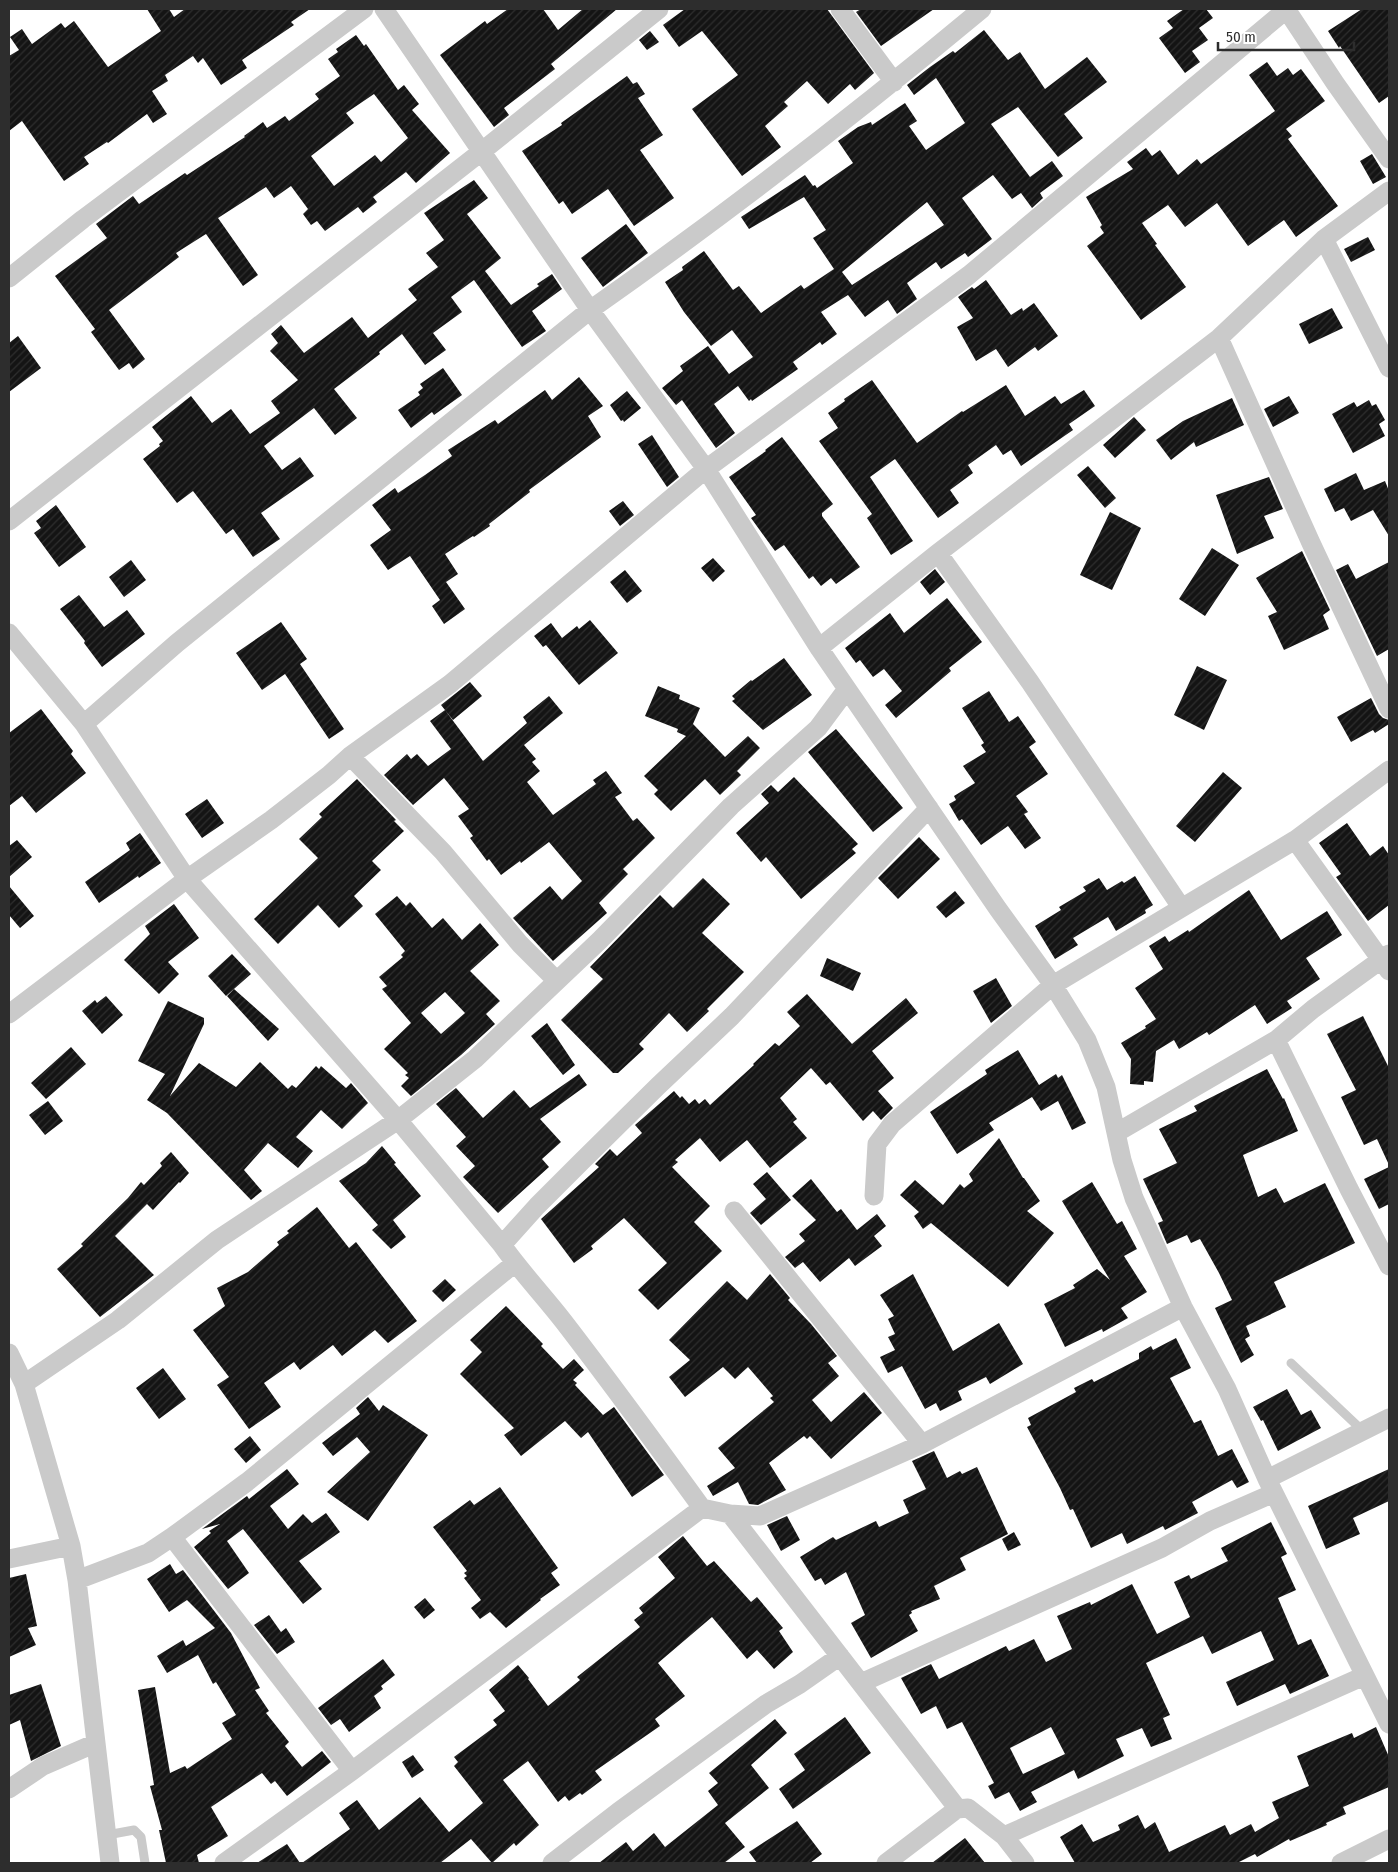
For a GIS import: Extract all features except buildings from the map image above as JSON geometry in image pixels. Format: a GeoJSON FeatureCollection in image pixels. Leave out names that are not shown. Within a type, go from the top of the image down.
{"type":"FeatureCollection","features":[{"type":"Feature","properties":{"kind":"street"},"geometry":{"type":"LineString","coordinates":[[9,278],[364,9]]}},
{"type":"Feature","properties":{"kind":"street"},"geometry":{"type":"LineString","coordinates":[[384,9],[590,310],[706,469],[819,648],[1053,986],[1087,1040],[1106,1087],[1122,1160],[1134,1198],[1183,1307],[1227,1389],[1270,1486],[1389,1724]]}},
{"type":"Feature","properties":{"kind":"street"},"geometry":{"type":"LineString","coordinates":[[9,521],[481,152],[659,9]]}},
{"type":"Feature","properties":{"kind":"street"},"geometry":{"type":"LineString","coordinates":[[840,9],[894,82]]}},
{"type":"Feature","properties":{"kind":"street"},"geometry":{"type":"LineString","coordinates":[[84,724],[177,643],[590,310],[661,260],[894,82],[982,9]]}},
{"type":"Feature","properties":{"kind":"street"},"geometry":{"type":"LineString","coordinates":[[11,1006],[80,961],[187,880],[271,820],[329,775],[350,756],[450,684],[706,469],[969,275],[1287,9],[1389,159]]}},
{"type":"Feature","properties":{"kind":"street"},"geometry":{"type":"LineString","coordinates":[[819,648],[938,553],[1218,338],[1324,239],[1389,191]]}},
{"type":"Feature","properties":{"kind":"street"},"geometry":{"type":"LineString","coordinates":[[1324,239],[1389,368]]}},
{"type":"Feature","properties":{"kind":"street"},"geometry":{"type":"LineString","coordinates":[[1218,338],[1311,543],[1389,708]]}},
{"type":"Feature","properties":{"kind":"street"},"geometry":{"type":"LineString","coordinates":[[938,553],[1030,682],[1181,907]]}},
{"type":"Feature","properties":{"kind":"street"},"geometry":{"type":"LineString","coordinates":[[9,633],[84,724],[187,880],[398,1120],[538,1288],[618,1392],[702,1508],[730,1514],[760,1516],[922,1444],[1183,1307]]}},
{"type":"Feature","properties":{"kind":"street"},"geometry":{"type":"LineString","coordinates":[[24,1384],[118,1320],[239,1225],[398,1120],[475,1059],[600,940],[731,806],[818,728],[848,689]]}},
{"type":"Feature","properties":{"kind":"street"},"geometry":{"type":"LineString","coordinates":[[350,756],[443,852],[520,944],[556,981]]}},
{"type":"Feature","properties":{"kind":"street"},"geometry":{"type":"LineString","coordinates":[[874,1196],[877,1144],[892,1124],[1053,986],[1181,907],[1295,840],[1389,770]]}},
{"type":"Feature","properties":{"kind":"street"},"geometry":{"type":"LineString","coordinates":[[502,1245],[537,1206],[732,1016],[929,808]]}},
{"type":"Feature","properties":{"kind":"street"},"geometry":{"type":"LineString","coordinates":[[1116,1132],[1276,1040],[1313,1009],[1386,961],[1295,840]]}},
{"type":"Feature","properties":{"kind":"street"},"geometry":{"type":"LineString","coordinates":[[1276,1040],[1389,1266]]}},
{"type":"Feature","properties":{"kind":"street"},"geometry":{"type":"LineString","coordinates":[[734,1211],[922,1444]]}},
{"type":"Feature","properties":{"kind":"street"},"geometry":{"type":"LineString","coordinates":[[77,1580],[148,1553],[172,1537],[247,1482],[515,1262]]}},
{"type":"Feature","properties":{"kind":"street"},"geometry":{"type":"LineString","coordinates":[[9,1352],[24,1384],[71,1546],[77,1580],[110,1863]]}},
{"type":"Feature","properties":{"kind":"street"},"geometry":{"type":"LineString","coordinates":[[861,1683],[1162,1548],[1363,1431],[1389,1418]]}},
{"type":"Feature","properties":{"kind":"street"},"geometry":{"type":"LineString","coordinates":[[224,1863],[352,1771],[702,1508]]}},
{"type":"Feature","properties":{"kind":"street"},"geometry":{"type":"LineString","coordinates":[[730,1514],[958,1809]]}},
{"type":"Feature","properties":{"kind":"street"},"geometry":{"type":"LineString","coordinates":[[172,1537],[352,1771]]}},
{"type":"Feature","properties":{"kind":"street"},"geometry":{"type":"LineString","coordinates":[[9,1559],[71,1546]]}},
{"type":"Feature","properties":{"kind":"street"},"geometry":{"type":"LineString","coordinates":[[552,1863],[618,1812],[766,1704],[800,1684],[840,1656]]}},
{"type":"Feature","properties":{"kind":"street"},"geometry":{"type":"LineString","coordinates":[[1004,1836],[1364,1676]]}},
{"type":"Feature","properties":{"kind":"street"},"geometry":{"type":"LineString","coordinates":[[9,1789],[43,1766],[96,1743]]}},
{"type":"Feature","properties":{"kind":"street"},"geometry":{"type":"LineString","coordinates":[[886,1863],[958,1809],[968,1808],[1004,1836],[1025,1863]]}},
{"type":"Feature","properties":{"kind":"street"},"geometry":{"type":"LineString","coordinates":[[1341,1863],[1389,1840]]}},
{"type":"Feature","properties":{"kind":"lane"},"geometry":{"type":"LineString","coordinates":[[1291,1363],[1363,1431]]}},
{"type":"Feature","properties":{"kind":"lane"},"geometry":{"type":"LineString","coordinates":[[107,1835],[134,1830],[141,1837],[145,1863]]}}]}
